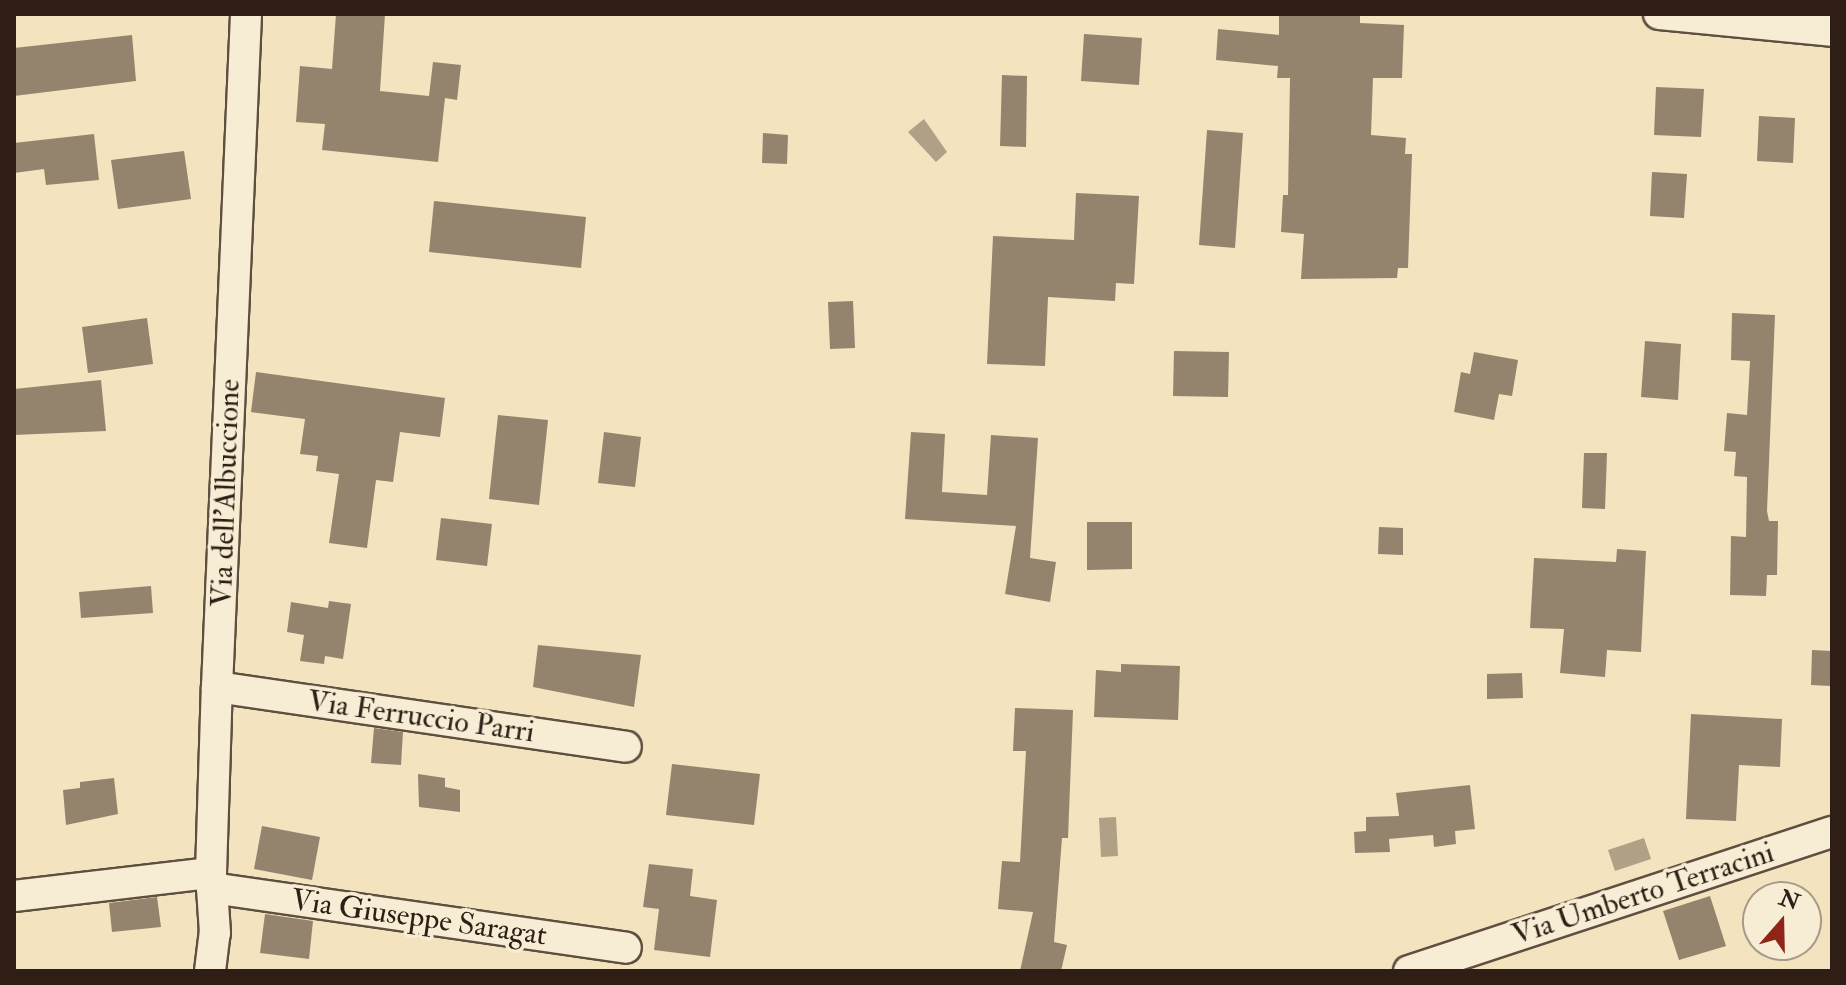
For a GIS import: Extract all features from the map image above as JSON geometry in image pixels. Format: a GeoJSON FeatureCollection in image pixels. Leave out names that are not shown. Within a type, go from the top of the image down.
{"type":"FeatureCollection","features":[{"type":"Feature","properties":{"kind":"street","name":"Via dell'Albuccione"},"geometry":{"type":"LineString","coordinates":[[210,971],[215,933],[211,881],[217,687],[246,14]]}},
{"type":"Feature","properties":{"kind":"street"},"geometry":{"type":"LineString","coordinates":[[1659,14],[1832,31]]}},
{"type":"Feature","properties":{"kind":"street","name":"Via Ferruccio Parri"},"geometry":{"type":"LineString","coordinates":[[217,687],[626,747]]}},
{"type":"Feature","properties":{"kind":"street","name":"Via Umberto Terracini"},"geometry":{"type":"LineString","coordinates":[[1409,971],[1832,832]]}},
{"type":"Feature","properties":{"kind":"street","name":"Via Giuseppe Saragat"},"geometry":{"type":"LineString","coordinates":[[14,896],[211,881],[626,948]]}},
{"type":"Feature","properties":{"kind":"street"},"geometry":{"type":"LineString","coordinates":[[215,933],[218,971]]}},
{"type":"Feature","properties":{"kind":"shaded area"},"geometry":{"type":"Polygon","coordinates":[[[924,119],[947,152],[936,162],[908,132],[924,119]]]}},
{"type":"Feature","properties":{"kind":"shaded area"},"geometry":{"type":"Polygon","coordinates":[[[1116,817],[1118,856],[1101,857],[1099,818],[1116,817]]]}},
{"type":"Feature","properties":{"kind":"shaded area"},"geometry":{"type":"Polygon","coordinates":[[[1644,838],[1651,859],[1615,871],[1608,850],[1644,838]]]}},
{"type":"Feature","properties":{"kind":"building"},"geometry":{"type":"Polygon","coordinates":[[[336,14],[385,14],[380,91],[429,96],[433,62],[461,65],[457,100],[445,98],[438,162],[322,150],[325,124],[296,122],[300,66],[332,69],[336,14]]]}},
{"type":"Feature","properties":{"kind":"building"},"geometry":{"type":"Polygon","coordinates":[[[1279,14],[1360,14],[1360,23],[1404,25],[1402,78],[1373,78],[1371,135],[1406,138],[1405,154],[1412,154],[1408,268],[1398,268],[1397,278],[1301,279],[1304,234],[1281,232],[1283,195],[1288,195],[1290,78],[1277,78],[1278,66],[1216,60],[1218,29],[1279,35],[1279,14]]]}},
{"type":"Feature","properties":{"kind":"building"},"geometry":{"type":"Polygon","coordinates":[[[1084,34],[1142,38],[1139,85],[1081,81],[1084,34]]]}},
{"type":"Feature","properties":{"kind":"building"},"geometry":{"type":"Polygon","coordinates":[[[132,35],[136,81],[14,96],[14,48],[132,35]]]}},
{"type":"Feature","properties":{"kind":"building"},"geometry":{"type":"Polygon","coordinates":[[[1002,75],[1027,76],[1026,147],[1000,146],[1002,75]]]}},
{"type":"Feature","properties":{"kind":"building"},"geometry":{"type":"Polygon","coordinates":[[[1656,87],[1704,89],[1701,137],[1654,135],[1656,87]]]}},
{"type":"Feature","properties":{"kind":"building"},"geometry":{"type":"Polygon","coordinates":[[[1759,116],[1795,118],[1793,163],[1757,161],[1759,116]]]}},
{"type":"Feature","properties":{"kind":"building"},"geometry":{"type":"Polygon","coordinates":[[[1207,130],[1243,133],[1235,248],[1199,245],[1207,130]]]}},
{"type":"Feature","properties":{"kind":"building"},"geometry":{"type":"Polygon","coordinates":[[[763,133],[788,135],[787,164],[762,163],[763,133]]]}},
{"type":"Feature","properties":{"kind":"building"},"geometry":{"type":"Polygon","coordinates":[[[94,134],[99,180],[46,185],[44,169],[14,173],[14,143],[94,134]]]}},
{"type":"Feature","properties":{"kind":"building"},"geometry":{"type":"Polygon","coordinates":[[[184,151],[191,199],[118,209],[111,160],[184,151]]]}},
{"type":"Feature","properties":{"kind":"building"},"geometry":{"type":"Polygon","coordinates":[[[1652,172],[1687,174],[1684,218],[1650,216],[1652,172]]]}},
{"type":"Feature","properties":{"kind":"building"},"geometry":{"type":"Polygon","coordinates":[[[1076,193],[1139,196],[1134,284],[1116,283],[1115,301],[1048,297],[1045,366],[987,364],[993,236],[1074,240],[1076,193]]]}},
{"type":"Feature","properties":{"kind":"building"},"geometry":{"type":"Polygon","coordinates":[[[434,201],[586,217],[581,268],[429,252],[434,201]]]}},
{"type":"Feature","properties":{"kind":"building"},"geometry":{"type":"Polygon","coordinates":[[[853,301],[855,348],[830,349],[828,302],[853,301]]]}},
{"type":"Feature","properties":{"kind":"building"},"geometry":{"type":"Polygon","coordinates":[[[1732,313],[1775,315],[1767,511],[1769,521],[1778,521],[1777,575],[1767,575],[1766,596],[1730,595],[1731,536],[1746,537],[1747,477],[1734,476],[1736,452],[1724,451],[1727,413],[1747,415],[1750,361],[1731,360],[1732,313]]]}},
{"type":"Feature","properties":{"kind":"building"},"geometry":{"type":"Polygon","coordinates":[[[147,318],[153,364],[88,373],[82,327],[147,318]]]}},
{"type":"Feature","properties":{"kind":"building"},"geometry":{"type":"Polygon","coordinates":[[[1645,341],[1681,344],[1678,400],[1641,397],[1645,341]]]}},
{"type":"Feature","properties":{"kind":"building"},"geometry":{"type":"Polygon","coordinates":[[[1174,351],[1229,352],[1228,397],[1173,396],[1174,351]]]}},
{"type":"Feature","properties":{"kind":"building"},"geometry":{"type":"Polygon","coordinates":[[[1474,352],[1518,360],[1512,396],[1499,394],[1494,420],[1454,412],[1461,372],[1470,374],[1474,352]]]}},
{"type":"Feature","properties":{"kind":"building"},"geometry":{"type":"Polygon","coordinates":[[[256,372],[445,398],[440,437],[400,432],[393,482],[376,480],[367,548],[329,543],[339,474],[316,471],[318,456],[300,454],[305,419],[251,412],[256,372]]]}},
{"type":"Feature","properties":{"kind":"building"},"geometry":{"type":"Polygon","coordinates":[[[101,380],[106,431],[14,435],[14,389],[101,380]]]}},
{"type":"Feature","properties":{"kind":"building"},"geometry":{"type":"Polygon","coordinates":[[[498,415],[548,420],[539,505],[489,499],[498,415]]]}},
{"type":"Feature","properties":{"kind":"building"},"geometry":{"type":"Polygon","coordinates":[[[604,432],[641,437],[635,487],[598,483],[604,432]]]}},
{"type":"Feature","properties":{"kind":"building"},"geometry":{"type":"Polygon","coordinates":[[[911,432],[945,434],[942,492],[987,495],[991,435],[1038,438],[1030,558],[1056,562],[1050,602],[1005,594],[1016,526],[905,519],[911,432]]]}},
{"type":"Feature","properties":{"kind":"building"},"geometry":{"type":"Polygon","coordinates":[[[1584,453],[1607,453],[1605,509],[1582,508],[1584,453]]]}},
{"type":"Feature","properties":{"kind":"building"},"geometry":{"type":"Polygon","coordinates":[[[441,518],[492,524],[487,566],[436,560],[441,518]]]}},
{"type":"Feature","properties":{"kind":"building"},"geometry":{"type":"Polygon","coordinates":[[[1087,522],[1132,522],[1132,569],[1087,570],[1087,522]]]}},
{"type":"Feature","properties":{"kind":"building"},"geometry":{"type":"Polygon","coordinates":[[[1379,527],[1403,528],[1403,555],[1378,554],[1379,527]]]}},
{"type":"Feature","properties":{"kind":"building"},"geometry":{"type":"Polygon","coordinates":[[[1617,549],[1646,551],[1641,652],[1607,650],[1605,677],[1560,673],[1564,629],[1530,628],[1534,558],[1616,562],[1617,549]]]}},
{"type":"Feature","properties":{"kind":"building"},"geometry":{"type":"Polygon","coordinates":[[[151,586],[153,613],[81,618],[79,592],[151,586]]]}},
{"type":"Feature","properties":{"kind":"building"},"geometry":{"type":"Polygon","coordinates":[[[329,601],[351,604],[343,659],[325,656],[324,664],[300,661],[304,635],[287,632],[291,602],[328,608],[329,601]]]}},
{"type":"Feature","properties":{"kind":"building"},"geometry":{"type":"Polygon","coordinates":[[[538,645],[641,655],[634,707],[533,687],[538,645]]]}},
{"type":"Feature","properties":{"kind":"building"},"geometry":{"type":"Polygon","coordinates":[[[1812,650],[1832,651],[1831,686],[1811,685],[1812,650]]]}},
{"type":"Feature","properties":{"kind":"building"},"geometry":{"type":"Polygon","coordinates":[[[1121,664],[1180,666],[1178,720],[1094,717],[1096,670],[1121,672],[1121,664]]]}},
{"type":"Feature","properties":{"kind":"building"},"geometry":{"type":"Polygon","coordinates":[[[1522,673],[1523,698],[1487,699],[1487,674],[1522,673]]]}},
{"type":"Feature","properties":{"kind":"building"},"geometry":{"type":"Polygon","coordinates":[[[1015,708],[1073,710],[1068,838],[1062,838],[1054,942],[1067,945],[1061,971],[1020,971],[1033,912],[998,909],[1002,861],[1020,862],[1026,751],[1013,751],[1015,708]]]}},
{"type":"Feature","properties":{"kind":"building"},"geometry":{"type":"Polygon","coordinates":[[[1691,714],[1782,719],[1780,767],[1739,765],[1736,821],[1686,819],[1691,714]]]}},
{"type":"Feature","properties":{"kind":"building"},"geometry":{"type":"Polygon","coordinates":[[[374,728],[403,732],[401,765],[371,763],[374,728]]]}},
{"type":"Feature","properties":{"kind":"building"},"geometry":{"type":"Polygon","coordinates":[[[672,764],[760,774],[754,825],[666,815],[672,764]]]}},
{"type":"Feature","properties":{"kind":"building"},"geometry":{"type":"Polygon","coordinates":[[[418,774],[445,778],[445,787],[460,790],[460,812],[419,807],[418,774]]]}},
{"type":"Feature","properties":{"kind":"building"},"geometry":{"type":"Polygon","coordinates":[[[114,778],[118,814],[66,825],[63,790],[80,788],[80,782],[114,778]]]}},
{"type":"Feature","properties":{"kind":"building"},"geometry":{"type":"Polygon","coordinates":[[[1470,785],[1475,829],[1455,831],[1456,844],[1434,847],[1433,835],[1389,839],[1390,852],[1355,853],[1354,832],[1366,831],[1366,817],[1399,816],[1396,793],[1470,785]]]}},
{"type":"Feature","properties":{"kind":"building"},"geometry":{"type":"Polygon","coordinates":[[[262,826],[320,837],[312,880],[254,869],[262,826]]]}},
{"type":"Feature","properties":{"kind":"building"},"geometry":{"type":"Polygon","coordinates":[[[649,864],[693,869],[690,896],[717,900],[710,957],[654,950],[659,909],[643,907],[649,864]]]}},
{"type":"Feature","properties":{"kind":"building"},"geometry":{"type":"Polygon","coordinates":[[[1710,896],[1726,946],[1679,960],[1663,911],[1710,896]]]}},
{"type":"Feature","properties":{"kind":"building"},"geometry":{"type":"Polygon","coordinates":[[[157,897],[161,927],[112,932],[109,903],[157,897]]]}},
{"type":"Feature","properties":{"kind":"building"},"geometry":{"type":"Polygon","coordinates":[[[265,914],[313,921],[309,959],[260,953],[265,914]]]}}]}
